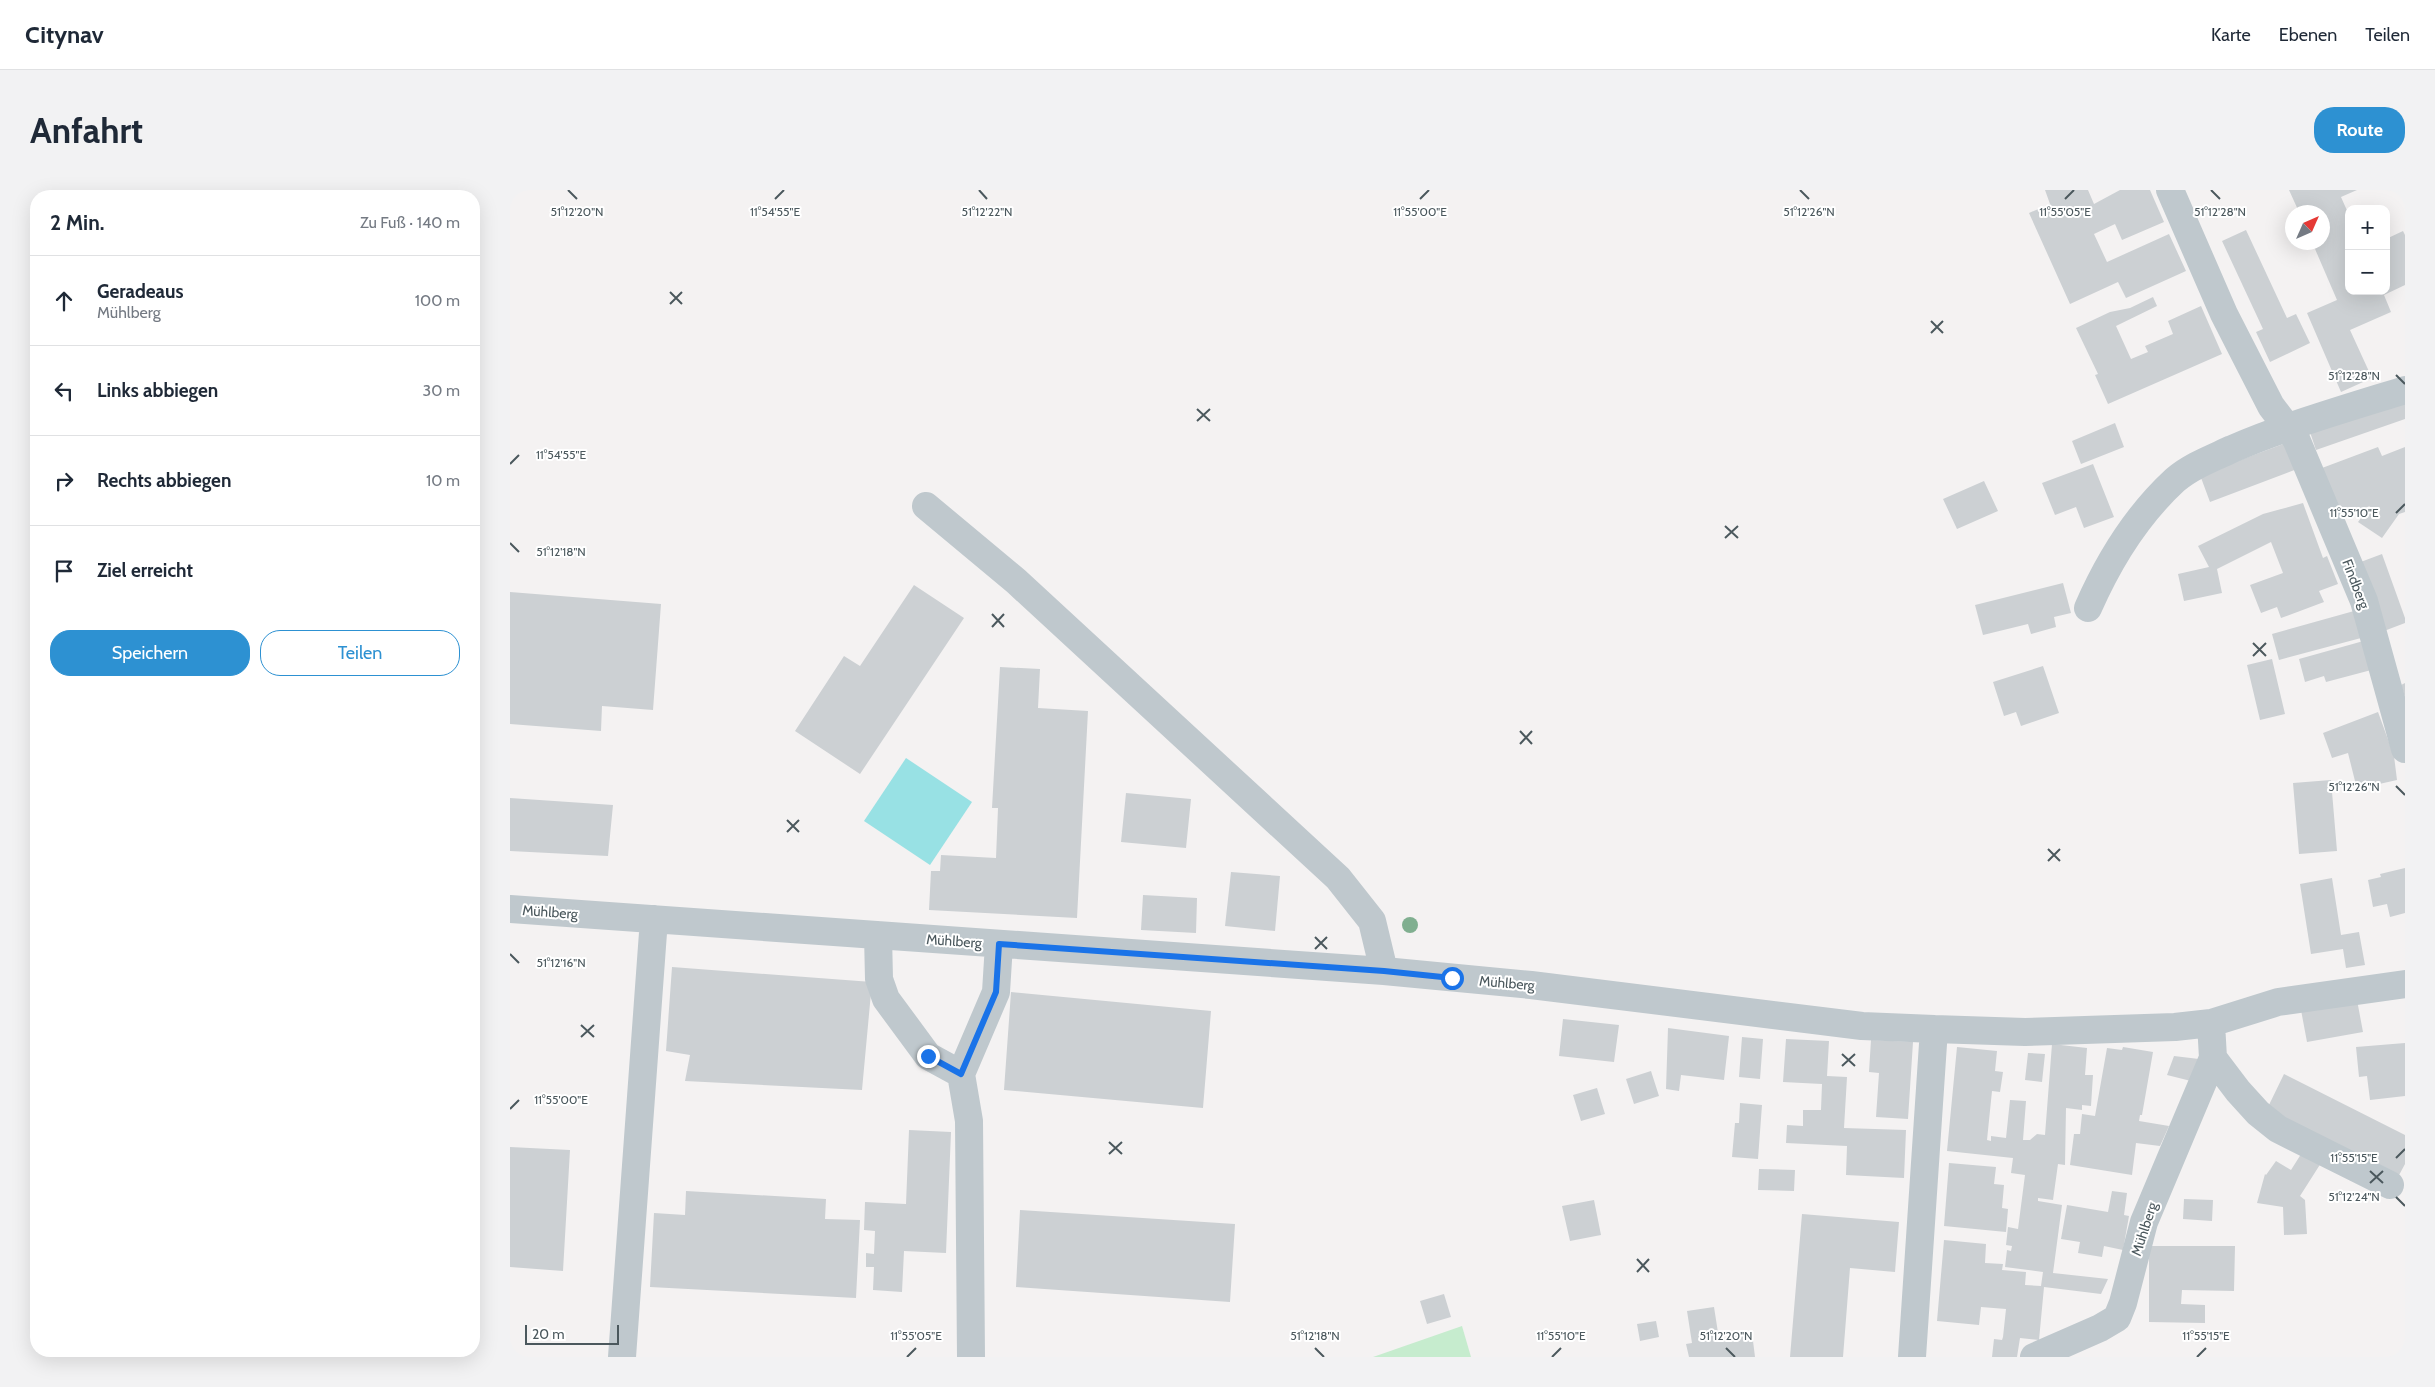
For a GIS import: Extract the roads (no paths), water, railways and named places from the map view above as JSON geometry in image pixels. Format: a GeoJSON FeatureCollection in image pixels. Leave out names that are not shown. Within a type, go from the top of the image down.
{"type":"FeatureCollection","features":[{"type":"Feature","properties":{"kind":"street","name":"Findberg"},"geometry":{"type":"LineString","coordinates":[[2170,190],[2224,314],[2271,406],[2296,439],[2364,600],[2405,749]]}},
{"type":"Feature","properties":{"kind":"street"},"geometry":{"type":"LineString","coordinates":[[2088,608],[2105,568],[2129,533],[2141,516],[2176,480],[2208,460],[2287,427],[2405,390]]}},
{"type":"Feature","properties":{"kind":"street"},"geometry":{"type":"LineString","coordinates":[[926,506],[1016,581],[1338,878],[1372,921],[1384,971]]}},
{"type":"Feature","properties":{"kind":"street","name":"Mühlberg"},"geometry":{"type":"LineString","coordinates":[[510,910],[1384,971],[1531,985],[1862,1026],[1934,1029],[2025,1032],[2175,1027],[2212,1023],[2278,1002],[2405,984]]}},
{"type":"Feature","properties":{"kind":"street"},"geometry":{"type":"LineString","coordinates":[[622,1357],[654,919]]}},
{"type":"Feature","properties":{"kind":"street"},"geometry":{"type":"LineString","coordinates":[[878,935],[880,979],[886,999],[928,1056],[961,1074]]}},
{"type":"Feature","properties":{"kind":"street"},"geometry":{"type":"LineString","coordinates":[[971,1357],[969,1121],[961,1074],[996,992],[999,944]]}},
{"type":"Feature","properties":{"kind":"street","name":"Mühlberg"},"geometry":{"type":"LineString","coordinates":[[2034,1357],[2100,1328],[2116,1318],[2123,1303],[2144,1222],[2213,1058],[2212,1023]]}},
{"type":"Feature","properties":{"kind":"street"},"geometry":{"type":"LineString","coordinates":[[1912,1357],[1934,1029]]}},
{"type":"Feature","properties":{"kind":"street"},"geometry":{"type":"LineString","coordinates":[[2213,1058],[2238,1091],[2258,1113],[2278,1129],[2390,1185]]}},
{"type":"Feature","properties":{"kind":"water"},"geometry":{"type":"Polygon","coordinates":[[[906,758],[972,802],[930,865],[864,821],[906,758]]]}}]}
